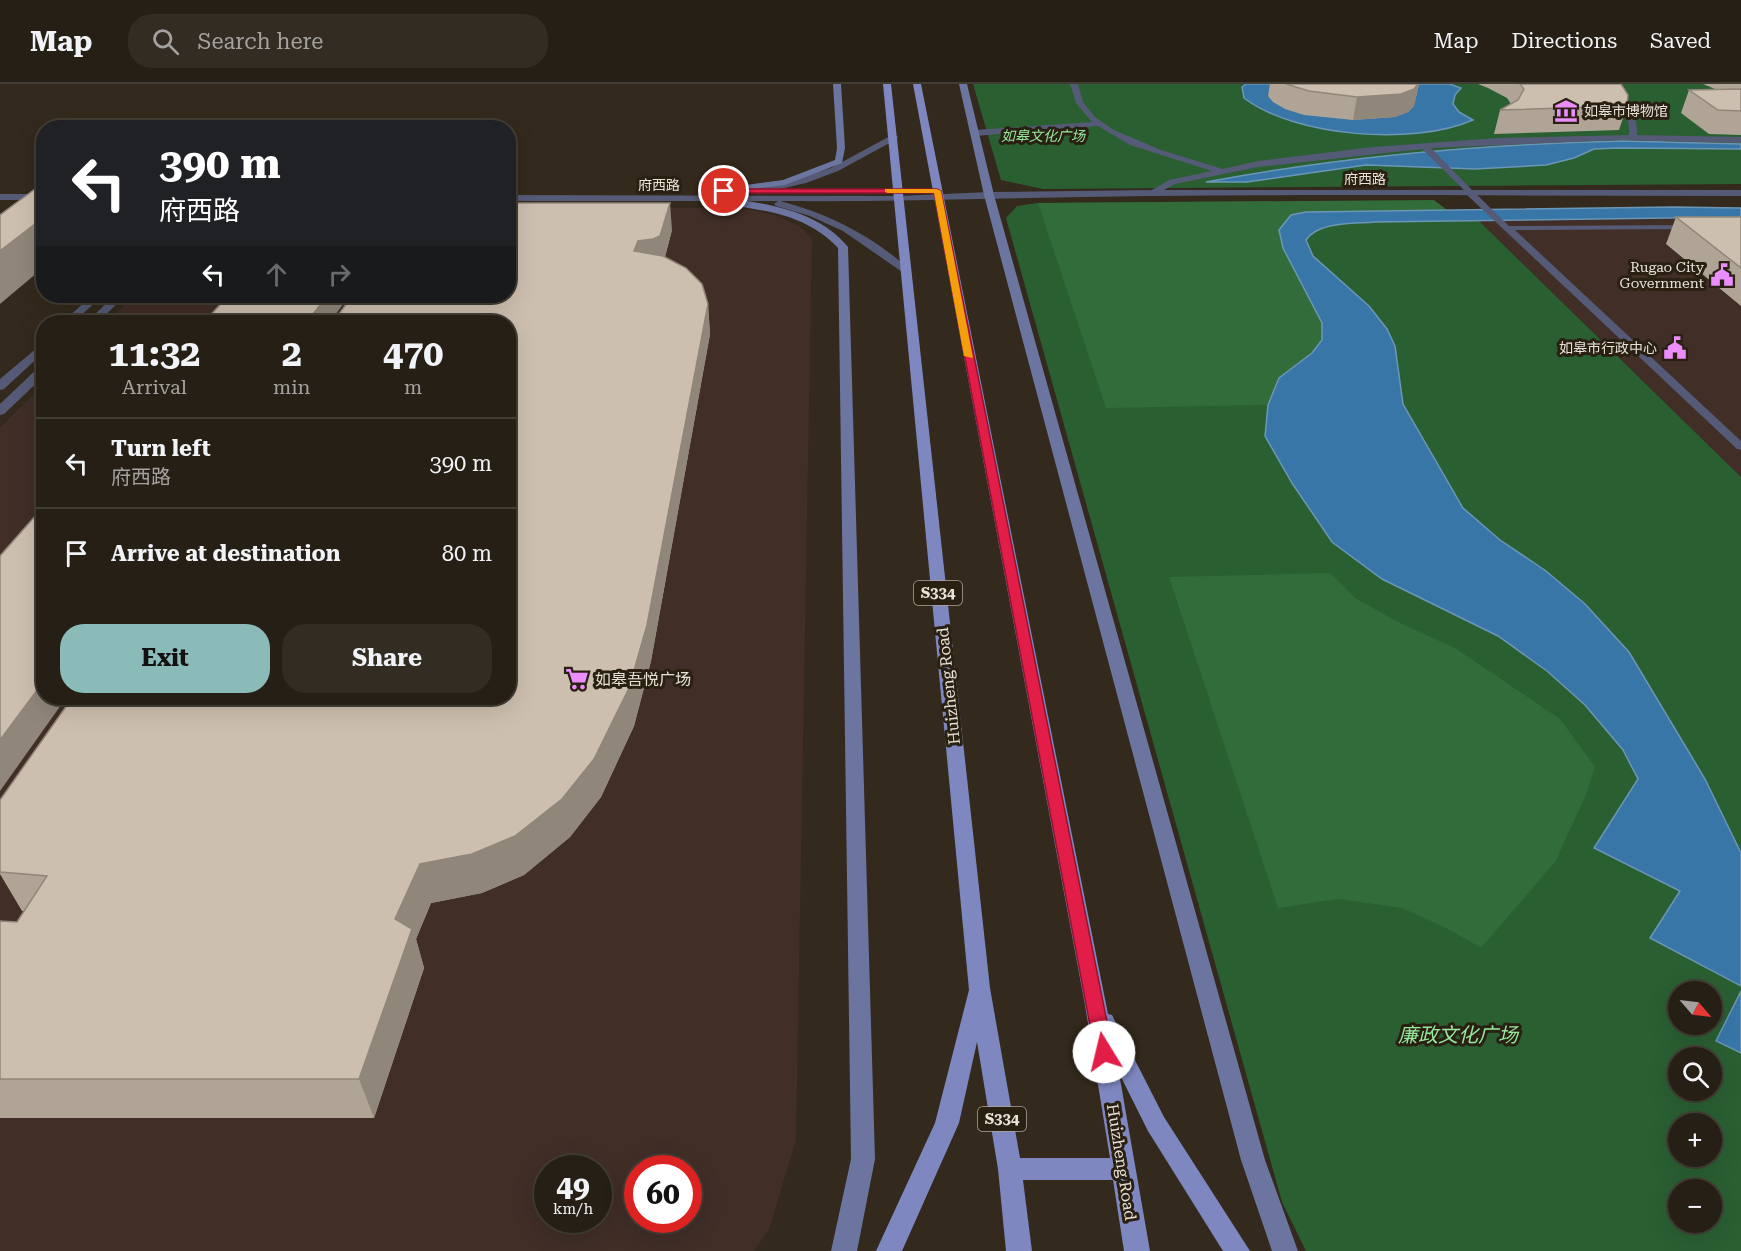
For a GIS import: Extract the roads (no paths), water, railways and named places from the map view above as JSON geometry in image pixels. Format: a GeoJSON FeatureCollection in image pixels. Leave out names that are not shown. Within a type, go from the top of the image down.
{"type":"FeatureCollection","features":[{"type":"Feature","properties":{"kind":"main road"},"geometry":{"type":"LineString","coordinates":[[724,191],[785,182],[839,161],[841,148],[837,84]]}},
{"type":"Feature","properties":{"kind":"main road","name":"Huizheng Road"},"geometry":{"type":"LineString","coordinates":[[886,84],[894,137],[905,271],[979,988],[1010,1168],[1019,1251]]}},
{"type":"Feature","properties":{"kind":"main road","name":"Huizheng Road"},"geometry":{"type":"LineString","coordinates":[[917,84],[1096,1005],[1137,1251]]}},
{"type":"Feature","properties":{"kind":"main road"},"geometry":{"type":"LineString","coordinates":[[963,84],[989,195],[1253,1160],[1286,1251]]}},
{"type":"Feature","properties":{"kind":"main road"},"geometry":{"type":"LineString","coordinates":[[705,198],[777,211],[834,234],[843,247],[863,1159],[844,1251]]}},
{"type":"Feature","properties":{"kind":"main road"},"geometry":{"type":"LineString","coordinates":[[888,1251],[947,1123],[979,988]]}},
{"type":"Feature","properties":{"kind":"main road"},"geometry":{"type":"LineString","coordinates":[[1096,1005],[1156,1124],[1237,1251]]}},
{"type":"Feature","properties":{"kind":"main road"},"geometry":{"type":"LineString","coordinates":[[1010,1168],[1123,1170]]}},
{"type":"Feature","properties":{"kind":"street"},"geometry":{"type":"LineString","coordinates":[[1074,84],[1074,95],[1084,112],[1118,136],[1222,171]]}},
{"type":"Feature","properties":{"kind":"street"},"geometry":{"type":"LineString","coordinates":[[1596,84],[1628,107],[1636,124],[1633,138]]}},
{"type":"Feature","properties":{"kind":"street"},"geometry":{"type":"LineString","coordinates":[[975,133],[1098,124]]}},
{"type":"Feature","properties":{"kind":"street"},"geometry":{"type":"LineString","coordinates":[[753,195],[825,174],[846,165],[894,137]]}},
{"type":"Feature","properties":{"kind":"street"},"geometry":{"type":"LineString","coordinates":[[1153,193],[1172,182],[1222,171],[1305,158],[1424,146],[1633,138],[1741,140]]}},
{"type":"Feature","properties":{"kind":"street"},"geometry":{"type":"LineString","coordinates":[[1424,146],[1469,192]]}},
{"type":"Feature","properties":{"kind":"street","name":"府西路"},"geometry":{"type":"LineString","coordinates":[[516,191],[724,191],[753,195]]}},
{"type":"Feature","properties":{"kind":"street","name":"府西路"},"geometry":{"type":"LineString","coordinates":[[516,198],[1153,193],[1741,193]]}},
{"type":"Feature","properties":{"kind":"street"},"geometry":{"type":"LineString","coordinates":[[753,195],[826,218],[886,253],[905,271]]}},
{"type":"Feature","properties":{"kind":"street"},"geometry":{"type":"LineString","coordinates":[[0,197],[36,197]]}},
{"type":"Feature","properties":{"kind":"street"},"geometry":{"type":"LineString","coordinates":[[76,315],[89,303]]}},
{"type":"Feature","properties":{"kind":"street"},"geometry":{"type":"LineString","coordinates":[[100,315],[112,303]]}},
{"type":"Feature","properties":{"kind":"street"},"geometry":{"type":"LineString","coordinates":[[0,386],[36,352]]}},
{"type":"Feature","properties":{"kind":"street"},"geometry":{"type":"LineString","coordinates":[[0,411],[36,377]]}},
{"type":"Feature","properties":{"kind":"lane"},"geometry":{"type":"LineString","coordinates":[[1469,192],[1741,447]]}},
{"type":"Feature","properties":{"kind":"lane"},"geometry":{"type":"LineString","coordinates":[[1508,228],[1694,227]]}},
{"type":"Feature","properties":{"kind":"water"},"geometry":{"type":"Polygon","coordinates":[[[1246,84],[1450,84],[1461,88],[1455,95],[1453,104],[1459,112],[1473,120],[1448,128],[1420,133],[1388,135],[1323,129],[1293,122],[1266,111],[1244,98],[1242,87],[1246,84]]]}},
{"type":"Feature","properties":{"kind":"water"},"geometry":{"type":"Polygon","coordinates":[[[1624,141],[1741,144],[1741,149],[1594,149],[1574,158],[1546,165],[1475,169],[1366,165],[1247,182],[1206,182],[1362,158],[1466,148],[1624,141]]]}},
{"type":"Feature","properties":{"kind":"water"},"geometry":{"type":"Polygon","coordinates":[[[1741,208],[1741,217],[1375,222],[1328,226],[1319,229],[1306,240],[1313,256],[1369,306],[1387,329],[1395,346],[1403,404],[1463,508],[1500,540],[1546,571],[1585,604],[1629,652],[1705,779],[1741,853],[1741,986],[1650,938],[1680,891],[1594,848],[1638,779],[1623,750],[1585,705],[1547,671],[1498,636],[1382,579],[1332,542],[1292,483],[1265,436],[1268,405],[1279,378],[1312,353],[1322,340],[1322,323],[1283,248],[1279,230],[1291,215],[1306,212],[1741,208]]]}},
{"type":"Feature","properties":{"kind":"water"},"geometry":{"type":"Polygon","coordinates":[[[1741,991],[1741,1053],[1716,1041],[1719,1035],[1722,1035],[1722,1029],[1741,991]]]}},
{"type":"Feature","properties":{"kind":"place","name":"如皋市博物馆"},"geometry":{"type":"Point","coordinates":[1566,111]}},
{"type":"Feature","properties":{"kind":"place","name":"Rugao City Government"},"geometry":{"type":"Point","coordinates":[1722,275]}},
{"type":"Feature","properties":{"kind":"place","name":"如皋市行政中心"},"geometry":{"type":"Point","coordinates":[1675,348]}},
{"type":"Feature","properties":{"kind":"place","name":"如皋吾悦广场"},"geometry":{"type":"Point","coordinates":[577,679]}},
{"type":"Feature","properties":{"kind":"park label","name":"如皋文化广场"},"geometry":{"type":"Point","coordinates":[1043,136]}},
{"type":"Feature","properties":{"kind":"park label","name":"廉政文化广场"},"geometry":{"type":"Point","coordinates":[1458,1035]}}]}
